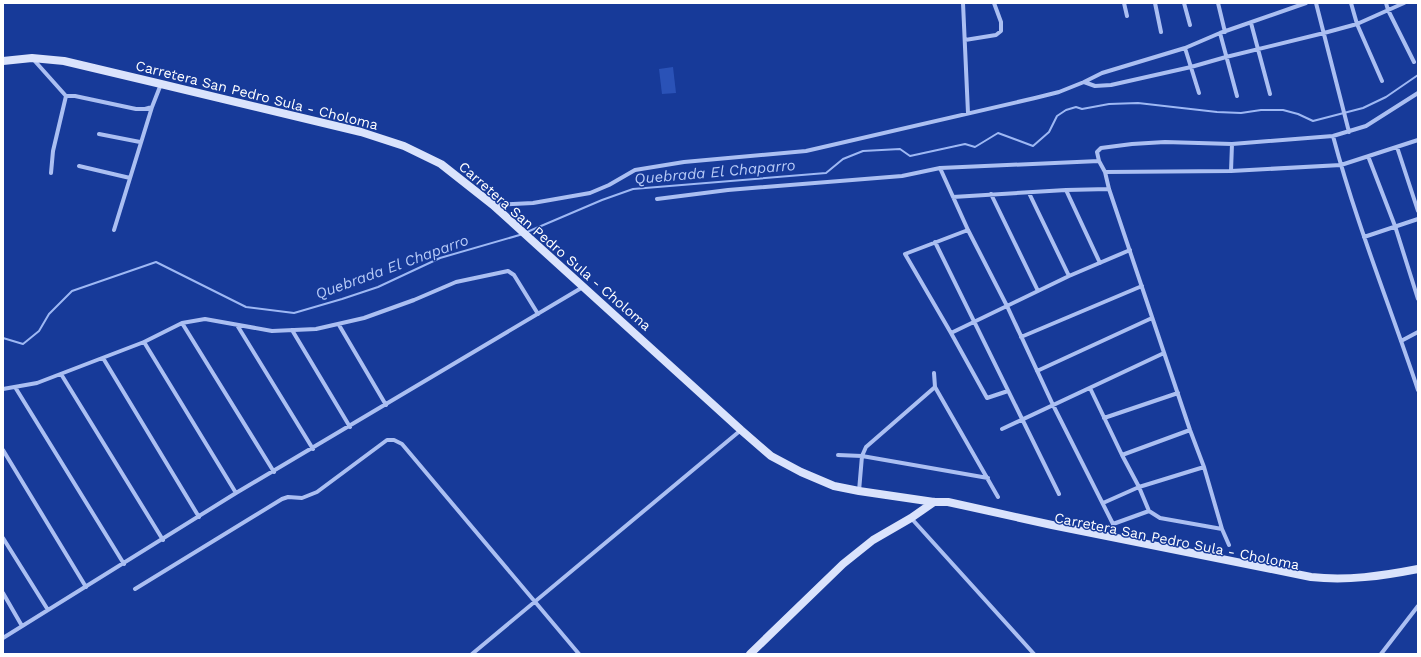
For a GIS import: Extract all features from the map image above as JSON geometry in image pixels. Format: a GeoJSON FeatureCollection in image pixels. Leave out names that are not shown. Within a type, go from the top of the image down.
{"type":"FeatureCollection","features":[{"type":"Feature","properties":{"kind":"main road","name":"Carretera San Pedro Sula - Choloma"},"geometry":{"type":"LineString","coordinates":[[3,61],[32,58],[64,62],[161,84],[360,132],[404,146],[441,164],[493,205],[519,228],[771,456],[801,472],[834,486],[934,502],[945,507],[1312,577],[1353,578],[1388,575],[1418,569]]}},
{"type":"Feature","properties":{"kind":"main road"},"geometry":{"type":"LineString","coordinates":[[750,654],[843,564],[874,540],[911,518],[934,502]]}},
{"type":"Feature","properties":{"kind":"main road","name":"Carretera San Pedro Sula - Choloma"},"geometry":{"type":"LineString","coordinates":[[1114,539],[1326,583],[1354,583],[1388,580],[1418,574]]}},
{"type":"Feature","properties":{"kind":"street"},"geometry":{"type":"LineString","coordinates":[[963,3],[968,113]]}},
{"type":"Feature","properties":{"kind":"street"},"geometry":{"type":"LineString","coordinates":[[965,40],[996,35],[1001,31],[1001,22],[994,3]]}},
{"type":"Feature","properties":{"kind":"street"},"geometry":{"type":"LineString","coordinates":[[1124,3],[1127,16]]}},
{"type":"Feature","properties":{"kind":"street"},"geometry":{"type":"LineString","coordinates":[[1155,3],[1162,32]]}},
{"type":"Feature","properties":{"kind":"street"},"geometry":{"type":"LineString","coordinates":[[1184,3],[1190,25]]}},
{"type":"Feature","properties":{"kind":"street"},"geometry":{"type":"LineString","coordinates":[[1218,3],[1225,32]]}},
{"type":"Feature","properties":{"kind":"street"},"geometry":{"type":"LineString","coordinates":[[493,205],[533,203],[590,192],[609,185],[635,170],[684,162],[806,151],[1035,98],[1059,92],[1102,73],[1185,48],[1306,3]]}},
{"type":"Feature","properties":{"kind":"street"},"geometry":{"type":"LineString","coordinates":[[1316,3],[1349,132]]}},
{"type":"Feature","properties":{"kind":"street"},"geometry":{"type":"LineString","coordinates":[[1351,3],[1357,24],[1382,81]]}},
{"type":"Feature","properties":{"kind":"street"},"geometry":{"type":"LineString","coordinates":[[1386,3],[1414,62]]}},
{"type":"Feature","properties":{"kind":"street"},"geometry":{"type":"LineString","coordinates":[[1084,82],[1095,86],[1111,85],[1191,67],[1357,24],[1404,3]]}},
{"type":"Feature","properties":{"kind":"street"},"geometry":{"type":"LineString","coordinates":[[1251,23],[1270,94]]}},
{"type":"Feature","properties":{"kind":"street"},"geometry":{"type":"LineString","coordinates":[[1220,34],[1236,96]]}},
{"type":"Feature","properties":{"kind":"street"},"geometry":{"type":"LineString","coordinates":[[1185,48],[1199,93]]}},
{"type":"Feature","properties":{"kind":"street"},"geometry":{"type":"LineString","coordinates":[[32,58],[66,96],[75,96],[136,109],[152,107]]}},
{"type":"Feature","properties":{"kind":"street"},"geometry":{"type":"LineString","coordinates":[[114,230],[140,142],[161,84]]}},
{"type":"Feature","properties":{"kind":"street"},"geometry":{"type":"LineString","coordinates":[[1229,545],[1222,529],[1204,467],[1190,430],[1109,189],[1105,172],[1099,162],[1097,152],[1101,148],[1132,144],[1165,142],[1232,144],[1333,136],[1366,126],[1418,92]]}},
{"type":"Feature","properties":{"kind":"street"},"geometry":{"type":"LineString","coordinates":[[51,173],[53,151],[66,96]]}},
{"type":"Feature","properties":{"kind":"street"},"geometry":{"type":"LineString","coordinates":[[99,134],[140,142]]}},
{"type":"Feature","properties":{"kind":"street"},"geometry":{"type":"LineString","coordinates":[[1333,136],[1364,237],[1418,390]]}},
{"type":"Feature","properties":{"kind":"street"},"geometry":{"type":"LineString","coordinates":[[1105,172],[1231,171],[1341,165],[1418,140]]}},
{"type":"Feature","properties":{"kind":"street"},"geometry":{"type":"LineString","coordinates":[[1231,171],[1232,144]]}},
{"type":"Feature","properties":{"kind":"street"},"geometry":{"type":"LineString","coordinates":[[1397,147],[1418,211]]}},
{"type":"Feature","properties":{"kind":"street"},"geometry":{"type":"LineString","coordinates":[[1368,156],[1395,226],[1418,299]]}},
{"type":"Feature","properties":{"kind":"street"},"geometry":{"type":"LineString","coordinates":[[657,199],[728,190],[902,176],[940,168],[1099,162]]}},
{"type":"Feature","properties":{"kind":"street"},"geometry":{"type":"LineString","coordinates":[[79,166],[130,178]]}},
{"type":"Feature","properties":{"kind":"street"},"geometry":{"type":"LineString","coordinates":[[940,168],[968,230],[1053,405],[1113,524],[1114,539]]}},
{"type":"Feature","properties":{"kind":"street"},"geometry":{"type":"LineString","coordinates":[[953,197],[1066,190],[1109,189]]}},
{"type":"Feature","properties":{"kind":"street"},"geometry":{"type":"LineString","coordinates":[[1066,190],[1100,263]]}},
{"type":"Feature","properties":{"kind":"street"},"geometry":{"type":"LineString","coordinates":[[1029,193],[1069,276]]}},
{"type":"Feature","properties":{"kind":"street"},"geometry":{"type":"LineString","coordinates":[[991,194],[1038,290]]}},
{"type":"Feature","properties":{"kind":"street"},"geometry":{"type":"LineString","coordinates":[[1364,237],[1418,219]]}},
{"type":"Feature","properties":{"kind":"street"},"geometry":{"type":"LineString","coordinates":[[968,230],[905,254],[987,398],[1008,391]]}},
{"type":"Feature","properties":{"kind":"street"},"geometry":{"type":"LineString","coordinates":[[935,242],[1059,494]]}},
{"type":"Feature","properties":{"kind":"street"},"geometry":{"type":"LineString","coordinates":[[951,333],[1038,290],[1130,250]]}},
{"type":"Feature","properties":{"kind":"street"},"geometry":{"type":"LineString","coordinates":[[3,389],[37,383],[144,342],[182,324],[205,319],[272,331],[316,329],[339,325],[364,318],[456,282],[508,271],[514,275],[538,314]]}},
{"type":"Feature","properties":{"kind":"street"},"geometry":{"type":"LineString","coordinates":[[1021,337],[1142,286]]}},
{"type":"Feature","properties":{"kind":"street"},"geometry":{"type":"LineString","coordinates":[[3,638],[236,494],[583,287]]}},
{"type":"Feature","properties":{"kind":"street"},"geometry":{"type":"LineString","coordinates":[[1037,371],[1152,318]]}},
{"type":"Feature","properties":{"kind":"street"},"geometry":{"type":"LineString","coordinates":[[182,324],[274,472]]}},
{"type":"Feature","properties":{"kind":"street"},"geometry":{"type":"LineString","coordinates":[[237,325],[313,449]]}},
{"type":"Feature","properties":{"kind":"street"},"geometry":{"type":"LineString","coordinates":[[339,325],[386,405]]}},
{"type":"Feature","properties":{"kind":"street"},"geometry":{"type":"LineString","coordinates":[[292,330],[350,427]]}},
{"type":"Feature","properties":{"kind":"street"},"geometry":{"type":"LineString","coordinates":[[1401,341],[1418,332]]}},
{"type":"Feature","properties":{"kind":"street"},"geometry":{"type":"LineString","coordinates":[[144,342],[236,494]]}},
{"type":"Feature","properties":{"kind":"street"},"geometry":{"type":"LineString","coordinates":[[1002,428],[1164,353]]}},
{"type":"Feature","properties":{"kind":"street"},"geometry":{"type":"LineString","coordinates":[[103,358],[199,517]]}},
{"type":"Feature","properties":{"kind":"street"},"geometry":{"type":"LineString","coordinates":[[934,373],[935,387],[998,497]]}},
{"type":"Feature","properties":{"kind":"street"},"geometry":{"type":"LineString","coordinates":[[61,374],[163,540]]}},
{"type":"Feature","properties":{"kind":"street"},"geometry":{"type":"LineString","coordinates":[[15,387],[124,564]]}},
{"type":"Feature","properties":{"kind":"street"},"geometry":{"type":"LineString","coordinates":[[859,491],[862,456],[866,447],[935,387]]}},
{"type":"Feature","properties":{"kind":"street"},"geometry":{"type":"LineString","coordinates":[[1090,388],[1139,487],[1149,511],[1160,518],[1222,529]]}},
{"type":"Feature","properties":{"kind":"street"},"geometry":{"type":"LineString","coordinates":[[1104,418],[1178,393]]}},
{"type":"Feature","properties":{"kind":"street"},"geometry":{"type":"LineString","coordinates":[[472,654],[741,430]]}},
{"type":"Feature","properties":{"kind":"street"},"geometry":{"type":"LineString","coordinates":[[1122,455],[1190,430]]}},
{"type":"Feature","properties":{"kind":"street"},"geometry":{"type":"LineString","coordinates":[[135,589],[282,499],[288,497],[302,498],[317,492],[387,440],[394,440],[402,444],[579,654]]}},
{"type":"Feature","properties":{"kind":"street"},"geometry":{"type":"LineString","coordinates":[[3,450],[86,587]]}},
{"type":"Feature","properties":{"kind":"street"},"geometry":{"type":"LineString","coordinates":[[838,455],[862,456],[988,478]]}},
{"type":"Feature","properties":{"kind":"street"},"geometry":{"type":"LineString","coordinates":[[1103,503],[1139,487],[1204,467]]}},
{"type":"Feature","properties":{"kind":"street"},"geometry":{"type":"LineString","coordinates":[[1113,524],[1149,511]]}},
{"type":"Feature","properties":{"kind":"street"},"geometry":{"type":"LineString","coordinates":[[911,518],[1034,654]]}},
{"type":"Feature","properties":{"kind":"street"},"geometry":{"type":"LineString","coordinates":[[3,538],[48,610]]}},
{"type":"Feature","properties":{"kind":"street"},"geometry":{"type":"LineString","coordinates":[[3,593],[22,626]]}},
{"type":"Feature","properties":{"kind":"street"},"geometry":{"type":"LineString","coordinates":[[1381,654],[1418,606]]}},
{"type":"Feature","properties":{"kind":"shaded area"},"geometry":{"type":"Polygon","coordinates":[[[673,67],[676,93],[662,94],[659,69],[673,67]]]}},
{"type":"Feature","properties":{"kind":"waterway","name":"Quebrada El Chaparro"},"geometry":{"type":"LineString","coordinates":[[527,232],[602,200],[633,189],[826,173],[843,159],[863,151],[900,149],[910,156],[965,144],[975,147],[998,133],[1033,146],[1049,132],[1057,116],[1066,110],[1076,107],[1082,109],[1109,104],[1138,103],[1217,112],[1241,113],[1261,110],[1283,110],[1298,114],[1313,121],[1363,108],[1386,97],[1418,75]]}},
{"type":"Feature","properties":{"kind":"waterway","name":"Quebrada El Chaparro"},"geometry":{"type":"LineString","coordinates":[[3,338],[23,344],[39,331],[49,314],[72,291],[156,262],[246,307],[294,313],[378,287],[440,258],[523,234]]}}]}
